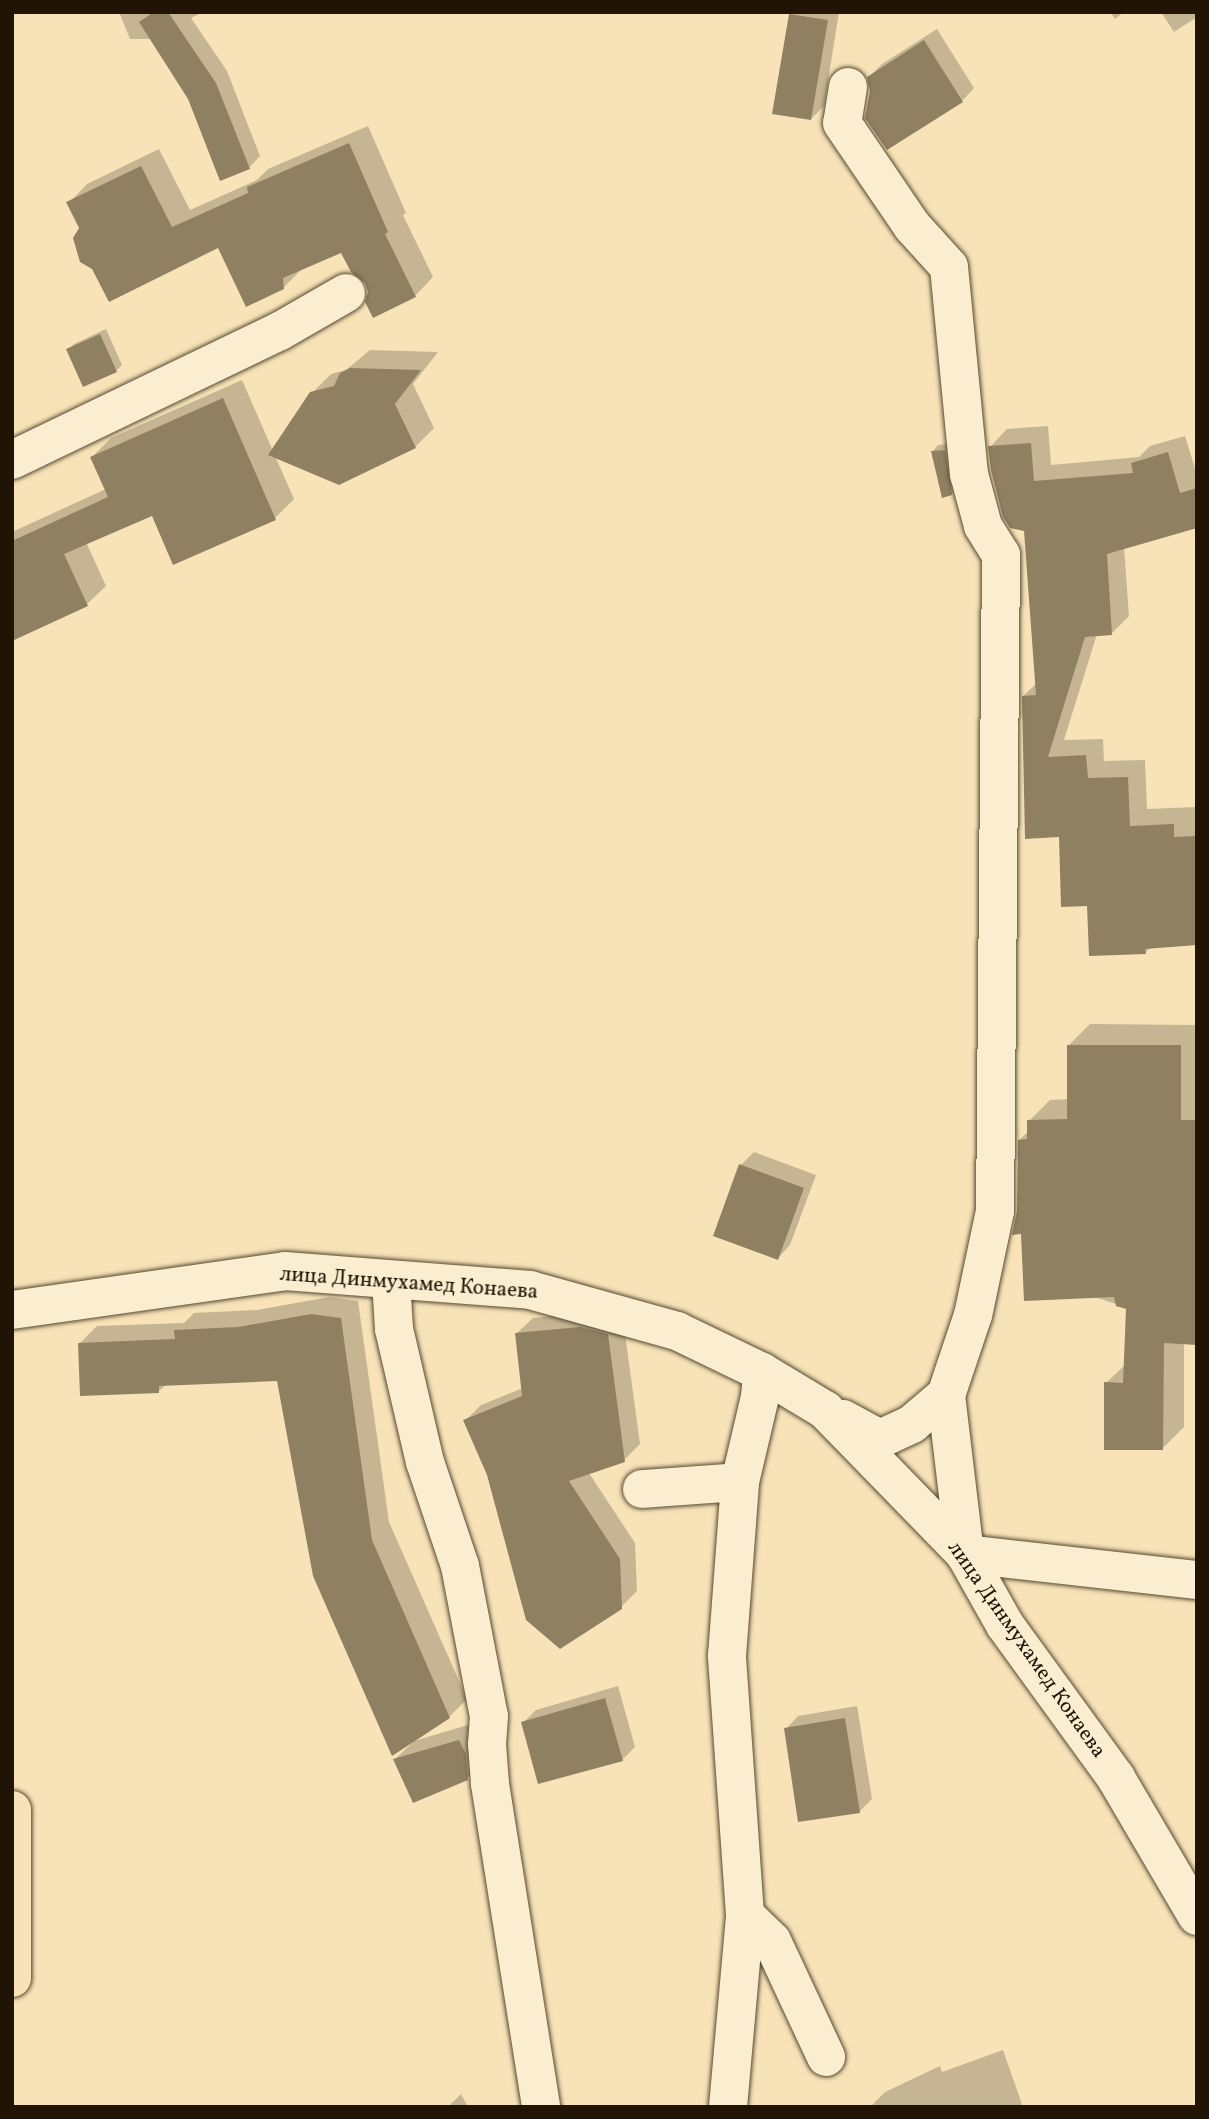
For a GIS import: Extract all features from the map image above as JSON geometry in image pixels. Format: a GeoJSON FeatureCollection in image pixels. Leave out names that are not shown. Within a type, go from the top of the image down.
{"type":"FeatureCollection","features":[{"type":"Feature","properties":{"kind":"main road"},"geometry":{"type":"LineString","coordinates":[[12,1810],[12,1978]]}},
{"type":"Feature","properties":{"kind":"street"},"geometry":{"type":"LineString","coordinates":[[848,87],[842,123],[912,226],[949,267],[969,474],[983,526],[1001,555],[995,1211],[973,1315],[946,1395],[965,1555],[1197,1580]]}},
{"type":"Feature","properties":{"kind":"street"},"geometry":{"type":"LineString","coordinates":[[12,460],[280,331],[346,293]]}},
{"type":"Feature","properties":{"kind":"street","name":"лица Динмухамед Конаева"},"geometry":{"type":"LineString","coordinates":[[12,1310],[285,1272],[530,1290],[677,1331],[762,1372],[825,1410],[965,1555],[1005,1625],[1115,1777],[1197,1916]]}},
{"type":"Feature","properties":{"kind":"street"},"geometry":{"type":"LineString","coordinates":[[391,1280],[394,1329],[425,1462],[460,1566],[489,1716],[490,1784],[541,2107]]}},
{"type":"Feature","properties":{"kind":"street"},"geometry":{"type":"LineString","coordinates":[[728,2107],[745,1915],[727,1656],[740,1482],[760,1397],[762,1372]]}},
{"type":"Feature","properties":{"kind":"street"},"geometry":{"type":"LineString","coordinates":[[825,1410],[880,1439],[912,1424],[946,1395]]}},
{"type":"Feature","properties":{"kind":"street"},"geometry":{"type":"LineString","coordinates":[[642,1489],[740,1482]]}},
{"type":"Feature","properties":{"kind":"street"},"geometry":{"type":"LineString","coordinates":[[745,1915],[772,1941],[826,2057]]}},
{"type":"Feature","properties":{"kind":"building"},"geometry":{"type":"Polygon","coordinates":[[[154,12],[168,12],[216,83],[250,169],[220,181],[188,99],[139,22],[154,12]]]}},
{"type":"Feature","properties":{"kind":"building"},"geometry":{"type":"Polygon","coordinates":[[[789,14],[828,20],[811,120],[772,114],[789,14]]]}},
{"type":"Feature","properties":{"kind":"building"},"geometry":{"type":"Polygon","coordinates":[[[924,40],[963,102],[887,150],[865,118],[870,91],[867,77],[924,40]]]}},
{"type":"Feature","properties":{"kind":"building"},"geometry":{"type":"Polygon","coordinates":[[[349,143],[388,232],[385,234],[416,297],[373,318],[365,302],[368,292],[365,283],[351,272],[341,253],[283,278],[284,289],[246,307],[218,248],[109,302],[92,269],[80,262],[73,238],[79,228],[66,202],[141,166],[172,227],[248,193],[247,187],[349,143]]]}},
{"type":"Feature","properties":{"kind":"building"},"geometry":{"type":"Polygon","coordinates":[[[100,334],[117,372],[83,387],[66,349],[100,334]]]}},
{"type":"Feature","properties":{"kind":"building"},"geometry":{"type":"Polygon","coordinates":[[[350,368],[421,370],[395,404],[416,448],[339,485],[268,455],[310,392],[334,386],[340,373],[350,368]]]}},
{"type":"Feature","properties":{"kind":"building"},"geometry":{"type":"Polygon","coordinates":[[[223,398],[276,520],[173,565],[152,516],[64,554],[88,606],[12,641],[12,541],[108,497],[90,457],[223,398]]]}},
{"type":"Feature","properties":{"kind":"building"},"geometry":{"type":"Polygon","coordinates":[[[1031,443],[1034,481],[1133,473],[1131,463],[1168,452],[1180,493],[1197,488],[1197,528],[1107,554],[1112,635],[1085,637],[1048,757],[1086,755],[1088,778],[1128,777],[1130,826],[1174,824],[1174,837],[1197,836],[1197,945],[1145,949],[1146,954],[1089,956],[1087,906],[1061,907],[1059,837],[1025,839],[1022,696],[1036,695],[1024,531],[1010,528],[1003,517],[988,446],[1031,443]]]}},
{"type":"Feature","properties":{"kind":"building"},"geometry":{"type":"Polygon","coordinates":[[[945,450],[952,495],[942,498],[931,451],[945,450]]]}},
{"type":"Feature","properties":{"kind":"building"},"geometry":{"type":"Polygon","coordinates":[[[1067,1045],[1181,1045],[1181,1120],[1197,1120],[1197,1345],[1164,1343],[1163,1450],[1104,1450],[1104,1382],[1123,1383],[1126,1309],[1116,1306],[1114,1297],[1024,1301],[1021,1234],[1012,1235],[1017,1211],[1018,1140],[1027,1139],[1027,1120],[1067,1119],[1067,1045]]]}},
{"type":"Feature","properties":{"kind":"building"},"geometry":{"type":"Polygon","coordinates":[[[739,1164],[804,1188],[778,1260],[713,1236],[739,1164]]]}},
{"type":"Feature","properties":{"kind":"building"},"geometry":{"type":"Polygon","coordinates":[[[311,1314],[341,1318],[372,1540],[450,1718],[392,1756],[313,1576],[277,1381],[159,1386],[159,1393],[80,1396],[78,1343],[175,1339],[174,1330],[238,1327],[311,1314]]]}},
{"type":"Feature","properties":{"kind":"building"},"geometry":{"type":"Polygon","coordinates":[[[580,1327],[608,1334],[625,1462],[569,1481],[620,1559],[622,1609],[560,1649],[526,1620],[487,1475],[463,1420],[522,1396],[515,1333],[580,1327]]]}},
{"type":"Feature","properties":{"kind":"building"},"geometry":{"type":"Polygon","coordinates":[[[605,1698],[623,1761],[538,1784],[521,1722],[605,1698]]]}},
{"type":"Feature","properties":{"kind":"building"},"geometry":{"type":"Polygon","coordinates":[[[845,1718],[860,1813],[798,1822],[784,1728],[845,1718]]]}},
{"type":"Feature","properties":{"kind":"building"},"geometry":{"type":"Polygon","coordinates":[[[459,1740],[466,1754],[468,1780],[413,1803],[393,1759],[459,1740]]]}}]}
